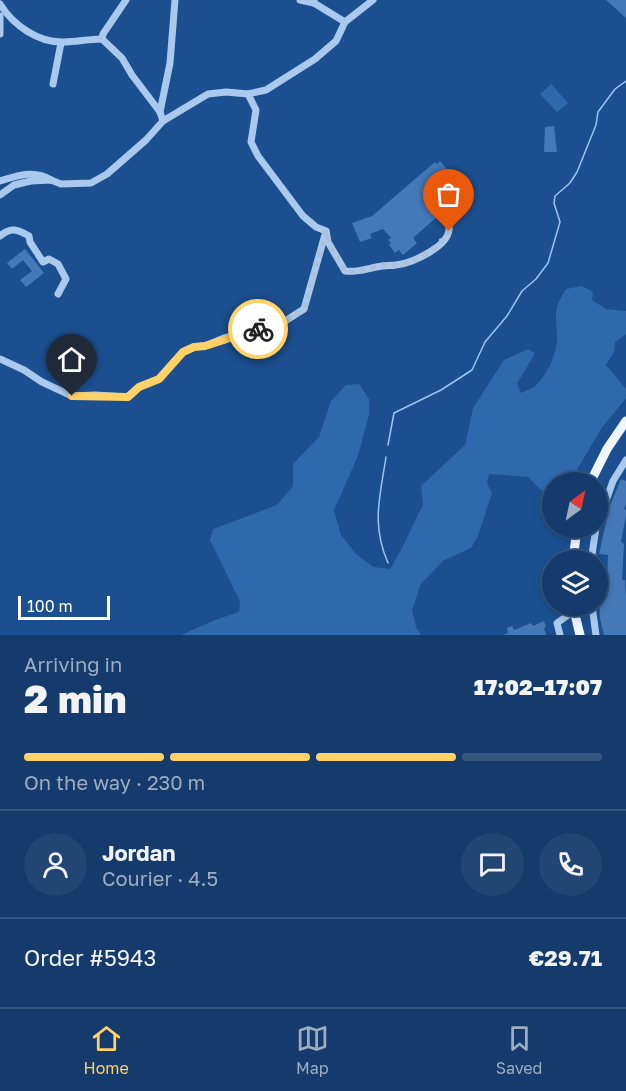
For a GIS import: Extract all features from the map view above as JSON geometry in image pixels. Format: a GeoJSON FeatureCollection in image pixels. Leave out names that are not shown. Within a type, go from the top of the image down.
{"type":"FeatureCollection","features":[{"type":"Feature","properties":{"kind":"main road"},"geometry":{"type":"LineString","coordinates":[[596,472],[607,449],[626,421]]}},
{"type":"Feature","properties":{"kind":"main road"},"geometry":{"type":"LineString","coordinates":[[576,616],[580,635]]}},
{"type":"Feature","properties":{"kind":"street"},"geometry":{"type":"LineString","coordinates":[[102,39],[126,0]]}},
{"type":"Feature","properties":{"kind":"street"},"geometry":{"type":"LineString","coordinates":[[160,112],[170,63],[175,0]]}},
{"type":"Feature","properties":{"kind":"street"},"geometry":{"type":"LineString","coordinates":[[300,0],[314,2],[345,22]]}},
{"type":"Feature","properties":{"kind":"street"},"geometry":{"type":"LineString","coordinates":[[0,181],[30,174],[43,175],[61,184],[91,183],[107,174],[146,140],[163,121],[208,94],[226,92],[248,94],[266,90],[315,59],[336,41],[345,22],[373,0]]}},
{"type":"Feature","properties":{"kind":"street"},"geometry":{"type":"LineString","coordinates":[[0,4],[6,14],[28,34],[61,43],[102,39],[122,58],[160,112],[163,121]]}},
{"type":"Feature","properties":{"kind":"street"},"geometry":{"type":"LineString","coordinates":[[0,16],[0,34]]}},
{"type":"Feature","properties":{"kind":"street"},"geometry":{"type":"LineString","coordinates":[[53,84],[61,43]]}},
{"type":"Feature","properties":{"kind":"street"},"geometry":{"type":"LineString","coordinates":[[248,94],[256,110],[251,142],[258,156],[303,216],[316,227],[326,231]]}},
{"type":"Feature","properties":{"kind":"street"},"geometry":{"type":"LineString","coordinates":[[0,195],[15,185],[51,180]]}},
{"type":"Feature","properties":{"kind":"street"},"geometry":{"type":"LineString","coordinates":[[326,231],[328,242],[345,271],[352,272],[397,265],[415,259],[443,243],[449,227]]}},
{"type":"Feature","properties":{"kind":"street"},"geometry":{"type":"LineString","coordinates":[[0,236],[14,228],[29,236],[30,242],[43,261],[50,259],[58,264],[66,279],[58,294]]}},
{"type":"Feature","properties":{"kind":"street"},"geometry":{"type":"LineString","coordinates":[[0,359],[72,396],[128,397],[139,387],[159,379],[183,352],[224,338],[282,323],[304,309],[326,231]]}},
{"type":"Feature","properties":{"kind":"street"},"geometry":{"type":"LineString","coordinates":[[608,495],[613,481],[626,460]]}},
{"type":"Feature","properties":{"kind":"street"},"geometry":{"type":"LineString","coordinates":[[560,635],[557,624],[564,616]]}},
{"type":"Feature","properties":{"kind":"street"},"geometry":{"type":"LineString","coordinates":[[593,616],[596,635]]}},
{"type":"Feature","properties":{"kind":"shaded area"},"geometry":{"type":"Polygon","coordinates":[[[551,84],[568,103],[557,112],[540,94],[551,84]]]}},
{"type":"Feature","properties":{"kind":"shaded area"},"geometry":{"type":"Polygon","coordinates":[[[582,286],[593,292],[592,300],[606,309],[626,311],[626,334],[615,342],[614,352],[606,365],[626,389],[626,398],[601,429],[576,472],[542,472],[542,491],[528,477],[489,474],[487,483],[492,493],[478,536],[471,548],[443,561],[421,584],[412,610],[416,627],[421,635],[181,635],[239,612],[240,601],[210,540],[213,529],[277,505],[293,486],[293,464],[319,437],[331,401],[346,385],[359,384],[369,399],[369,414],[358,456],[334,510],[341,535],[356,554],[373,567],[390,569],[423,505],[421,486],[465,445],[473,408],[504,360],[528,349],[535,353],[517,384],[521,393],[534,387],[543,377],[554,356],[557,342],[557,307],[566,289],[582,286]]]}},
{"type":"Feature","properties":{"kind":"building"},"geometry":{"type":"Polygon","coordinates":[[[606,0],[626,0],[626,18],[606,0]]]}},
{"type":"Feature","properties":{"kind":"building"},"geometry":{"type":"Polygon","coordinates":[[[554,126],[557,152],[544,152],[545,127],[554,126]]]}},
{"type":"Feature","properties":{"kind":"building"},"geometry":{"type":"Polygon","coordinates":[[[440,161],[456,179],[460,175],[471,187],[413,238],[417,243],[403,255],[399,250],[395,253],[389,245],[391,243],[388,240],[391,238],[383,229],[370,234],[372,238],[360,242],[352,223],[372,216],[435,162],[437,164],[440,161]]]}},
{"type":"Feature","properties":{"kind":"building"},"geometry":{"type":"Polygon","coordinates":[[[25,249],[44,273],[26,287],[20,280],[32,271],[23,260],[12,269],[7,263],[25,249]]]}},
{"type":"Feature","properties":{"kind":"building"},"geometry":{"type":"Polygon","coordinates":[[[621,479],[626,481],[624,509],[626,515],[621,542],[624,544],[622,580],[625,580],[626,635],[604,635],[600,619],[600,616],[608,616],[608,550],[600,550],[602,538],[608,538],[609,508],[621,479]]]}},
{"type":"Feature","properties":{"kind":"building"},"geometry":{"type":"Polygon","coordinates":[[[544,621],[546,635],[503,635],[508,633],[507,628],[512,626],[514,630],[531,623],[533,626],[544,621]]]}},
{"type":"Feature","properties":{"kind":"waterway"},"geometry":{"type":"LineString","coordinates":[[388,445],[394,413],[441,390],[472,370],[485,342],[507,316],[522,291],[536,279],[548,263],[560,222],[554,203],[555,196],[570,183],[577,172],[596,125],[598,112],[615,89],[626,81]]}},
{"type":"Feature","properties":{"kind":"waterway"},"geometry":{"type":"LineString","coordinates":[[386,457],[378,523],[388,563]]}},
{"type":"Feature","properties":{"kind":"way so far"},"geometry":{"type":"LineString","coordinates":[[258,329],[282,323],[304,309],[326,231],[328,242],[345,271],[352,272],[397,265],[415,259],[443,243],[449,231]]}},
{"type":"Feature","properties":{"kind":"route"},"geometry":{"type":"LineString","coordinates":[[72,396],[128,397],[139,387],[159,379],[183,352],[258,329]]}}]}
